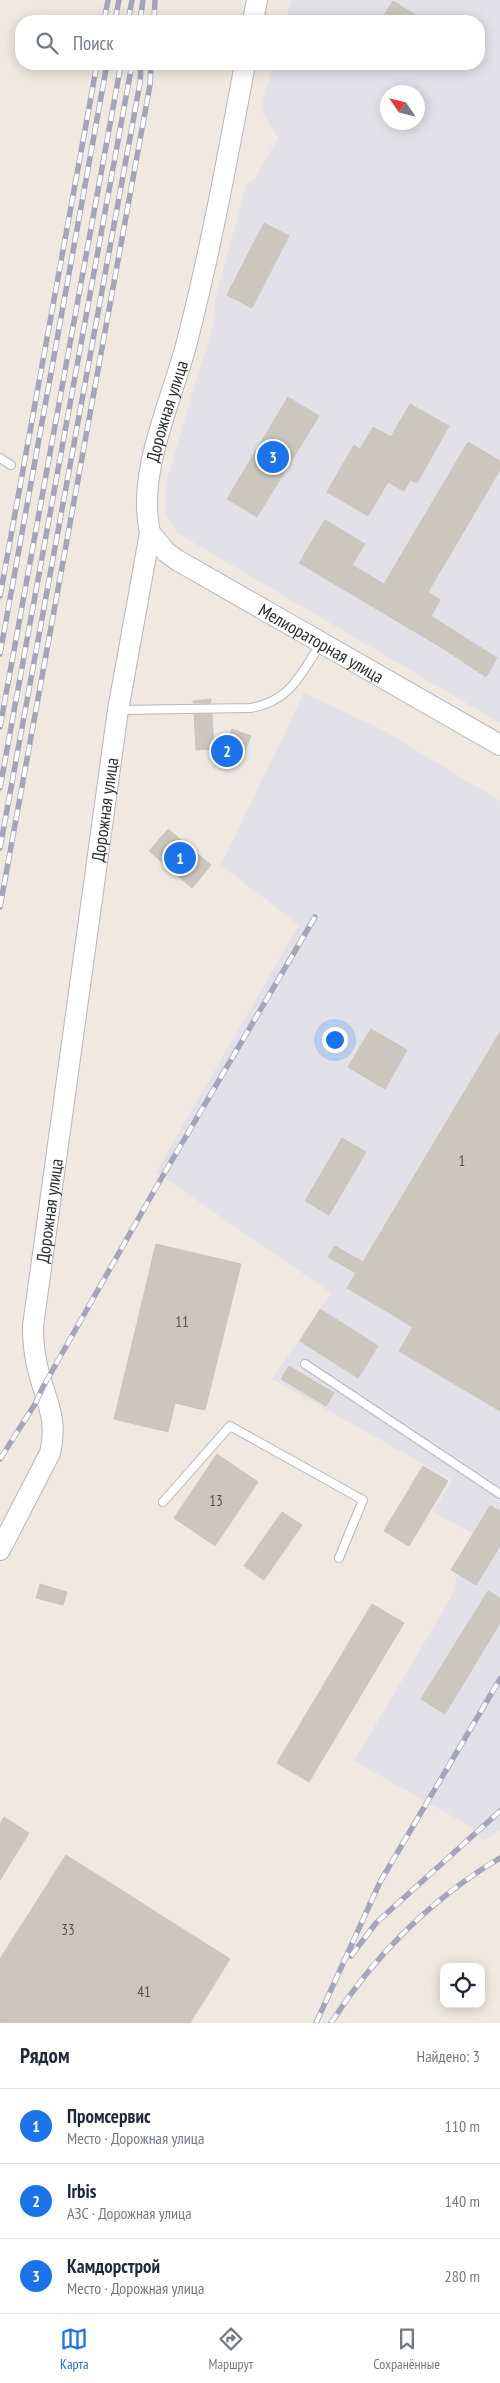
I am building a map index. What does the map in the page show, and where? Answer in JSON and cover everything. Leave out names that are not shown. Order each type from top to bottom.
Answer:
[{"type":"street","points":[[254,15],[258,0]]},
{"type":"street","name":"Дорожная улица","points":[[0,1550],[46,1461],[53,1439],[54,1424],[37,1365],[33,1326],[118,710],[150,532],[147,518],[147,480],[188,339],[228,155],[244,70]]},
{"type":"street","name":"Мелиораторная улица","points":[[150,532],[166,552],[177,560],[322,641],[500,745]]},
{"type":"lane","points":[[0,458],[11,465]]},
{"type":"lane","points":[[118,710],[250,708],[270,704],[287,693],[294,685],[322,641]]},
{"type":"lane","points":[[305,1364],[500,1494]]},
{"type":"lane","points":[[163,1502],[230,1426],[363,1500],[339,1558]]},
{"type":"shaded area","points":[[291,0],[500,0],[500,723],[177,533],[165,512],[165,486],[216,314],[214,305],[246,184],[254,180],[278,138],[261,109],[271,70],[485,70],[485,15],[287,15]]},
{"type":"shaded area","points":[[304,693],[383,730],[500,801],[500,1830],[483,1841],[473,1828],[354,1761],[451,1598],[458,1573],[478,1537],[433,1512],[452,1480],[272,1379],[331,1293],[156,1172],[299,925],[221,865]]},
{"type":"building","points":[[393,1],[415,15],[384,15]]},
{"type":"building","points":[[264,223],[289,236],[252,308],[227,295]]},
{"type":"building","points":[[288,397],[319,416],[257,517],[227,499]]},
{"type":"building","points":[[410,404],[449,426],[417,483],[410,480],[404,491],[388,482],[368,516],[327,492],[354,445],[360,449],[373,427],[391,437]]},
{"type":"building","points":[[468,442],[500,461],[500,470],[428,592],[440,600],[431,616],[497,658],[486,677],[444,649],[299,563],[325,520],[365,544],[352,565],[384,584]]},
{"type":"building","points":[[211,699],[211,703],[193,703],[193,701]]},
{"type":"building","points":[[194,714],[212,714],[214,749],[196,750]]},
{"type":"building","points":[[232,729],[251,736],[241,760],[223,753]]},
{"type":"building","points":[[168,829],[211,865],[192,888],[149,851]]},
{"type":"building","points":[[371,1029],[407,1050],[385,1089],[348,1067]]},
{"type":"building","points":[[500,1032],[500,1411],[399,1351],[413,1327],[347,1288],[356,1273],[328,1257],[335,1246],[363,1262]]},
{"type":"building","points":[[342,1138],[366,1152],[329,1215],[305,1201]]},
{"type":"building","points":[[156,1244],[241,1264],[205,1410],[175,1403],[168,1432],[114,1419]]},
{"type":"building","points":[[320,1309],[378,1346],[358,1378],[300,1341]]},
{"type":"building","points":[[289,1366],[334,1393],[326,1406],[281,1379]]},
{"type":"building","points":[[217,1454],[258,1482],[215,1546],[174,1518]]},
{"type":"building","points":[[423,1466],[448,1481],[409,1546],[384,1531]]},
{"type":"building","points":[[490,1506],[500,1511],[500,1546],[476,1585],[451,1570]]},
{"type":"building","points":[[282,1512],[302,1525],[264,1580],[244,1566]]},
{"type":"building","points":[[40,1584],[67,1592],[63,1605],[36,1598]]},
{"type":"building","points":[[488,1591],[500,1598],[500,1623],[445,1714],[421,1699]]},
{"type":"building","points":[[372,1604],[404,1623],[309,1782],[277,1763]]},
{"type":"building","points":[[4,1817],[29,1833],[0,1880],[0,1824]]},
{"type":"building","points":[[66,1855],[230,1959],[190,2023],[0,2023],[0,1959]]},
{"type":"railway","points":[[105,15],[108,0]]},
{"type":"railway","points":[[116,15],[119,0]]},
{"type":"railway","points":[[129,15],[132,0]]},
{"type":"railway","points":[[141,15],[143,0]]},
{"type":"railway","points":[[154,15],[155,0]]},
{"type":"railway","points":[[0,596],[96,70]]},
{"type":"railway","points":[[0,654],[106,70]]},
{"type":"railway","points":[[0,727],[120,70]]},
{"type":"railway","points":[[0,788],[131,70]]},
{"type":"railway","points":[[0,848],[140,83],[141,70]]},
{"type":"railway","points":[[0,907],[150,85],[151,70]]},
{"type":"railway","points":[[0,1459],[35,1404],[158,1184],[315,917]]},
{"type":"railway","points":[[316,2023],[380,1882],[500,1679]]},
{"type":"railway","points":[[351,1956],[376,1923],[500,1811]]},
{"type":"railway","points":[[331,2023],[366,1975],[406,1931],[451,1891],[500,1858]]},
{"type":"place","name":"Камдорстрой","points":[[273,457]]},
{"type":"place","name":"Irbis","points":[[227,751]]},
{"type":"place","name":"Промсервис","points":[[180,858]]}]
